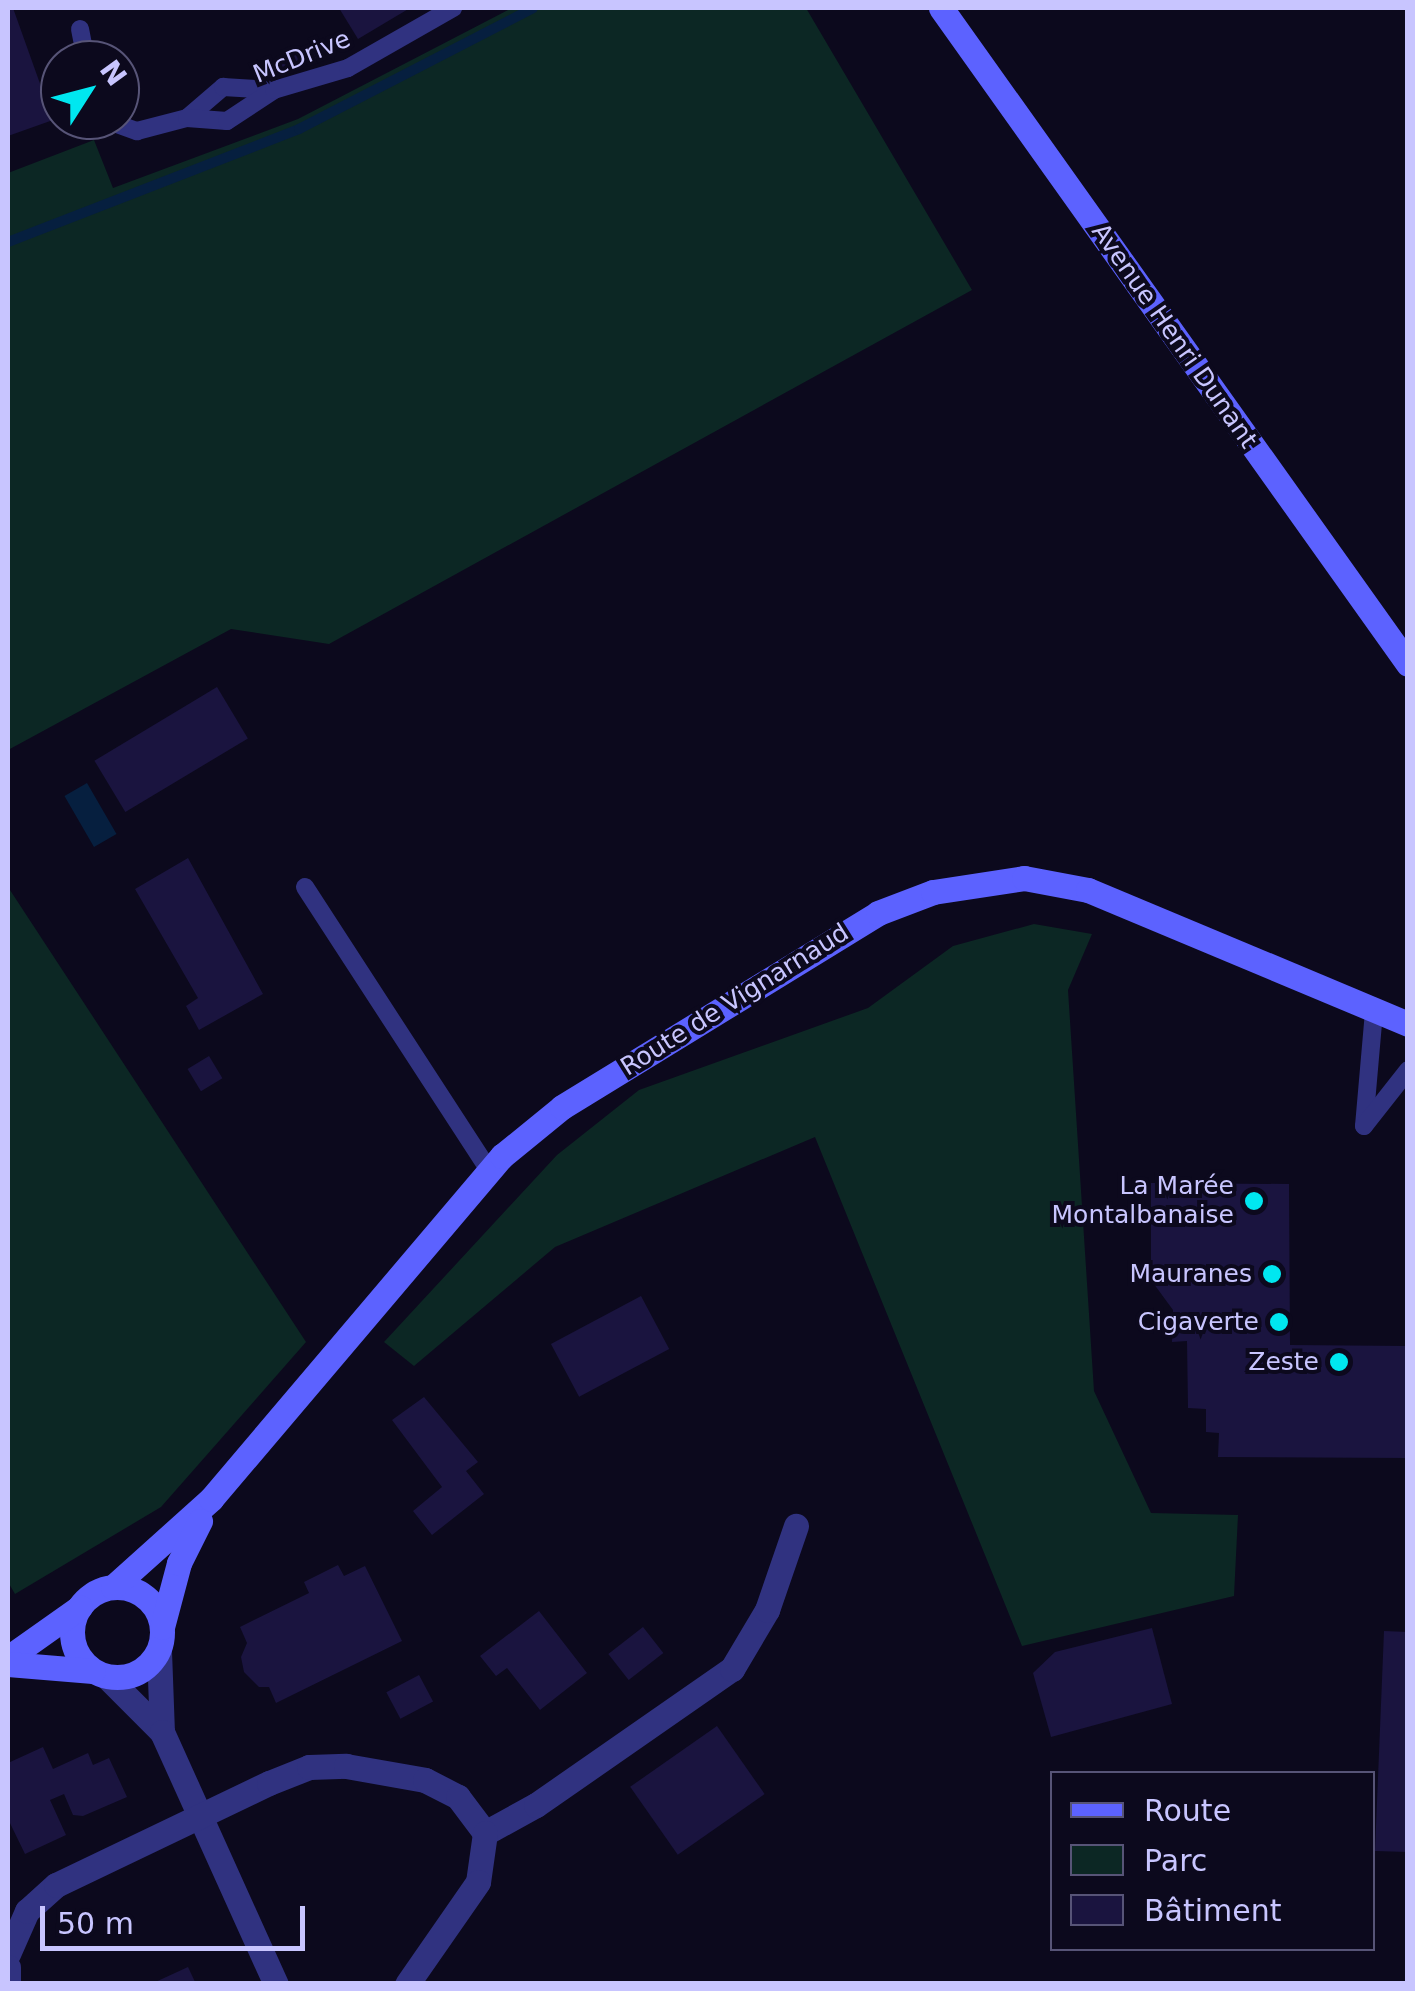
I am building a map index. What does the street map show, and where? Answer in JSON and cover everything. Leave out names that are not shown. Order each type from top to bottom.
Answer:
[{"type":"street","name":"Avenue Henri Dunant","points":[[941,8],[1408,664]]},
{"type":"street","name":"Route de Vignarnaud","points":[[113,1587],[212,1499],[489,1170],[562,1108],[830,939],[933,892],[1024,878],[1088,890],[1408,1024]]},
{"type":"street","name":"Route de Vignarnaud","points":[[160,1639],[179,1562],[212,1499]]},
{"type":"street","points":[[485,1833],[732,1670],[768,1610],[796,1526]]},
{"type":"street","points":[[8,1661],[113,1587],[140,1592],[160,1639],[162,1732],[276,1984]]},
{"type":"street","points":[[80,1607],[75,1648],[162,1732]]},
{"type":"street","points":[[8,1661],[131,1676],[160,1639]]},
{"type":"street","points":[[8,1954],[27,1911],[56,1885],[309,1767],[346,1766],[425,1780],[458,1797],[485,1833],[478,1882],[407,1984]]},
{"type":"street","points":[[8,1966],[8,1984]]},
{"type":"lane","name":"McDrive","points":[[140,130],[187,118],[228,121],[274,90],[348,68],[453,8]]},
{"type":"lane","points":[[80,30],[82,40]]},
{"type":"lane","points":[[187,118],[223,87],[274,90]]},
{"type":"lane","points":[[306,888],[489,1170]]},
{"type":"lane","points":[[1374,1011],[1364,1126],[1408,1070]]},
{"type":"green space","points":[[512,8],[806,8],[972,290],[329,644],[231,629],[8,750],[8,173],[94,140],[113,188],[298,119]]},
{"type":"green space","points":[[8,887],[306,1342],[161,1507],[15,1594],[8,1582]]},
{"type":"green space","points":[[1034,924],[1092,934],[1068,990],[1094,1391],[1151,1513],[1238,1515],[1234,1596],[1022,1646],[815,1137],[555,1247],[414,1366],[384,1342],[557,1155],[639,1090],[868,1008],[953,946]]},
{"type":"water","points":[[87,783],[116,834],[94,847],[64,796]]},
{"type":"building","points":[[8,8],[13,8],[40,84],[40,125],[8,136]]},
{"type":"building","points":[[339,8],[410,8],[358,39]]},
{"type":"building","points":[[313,47],[318,58],[283,73],[278,62]]},
{"type":"building","points":[[217,687],[248,738],[125,812],[94,761]]},
{"type":"building","points":[[188,858],[263,994],[199,1030],[186,1006],[198,998],[135,889]]},
{"type":"building","points":[[209,1056],[222,1078],[201,1091],[188,1069]]},
{"type":"building","points":[[1151,1183],[1289,1184],[1290,1345],[1408,1346],[1408,1458],[1218,1457],[1219,1433],[1206,1432],[1206,1409],[1188,1408],[1187,1341],[1172,1342],[1173,1310],[1151,1280]]},
{"type":"building","points":[[641,1296],[669,1349],[579,1397],[551,1344]]},
{"type":"building","points":[[424,1397],[478,1462],[466,1471],[484,1494],[432,1535],[413,1511],[442,1487],[392,1420]]},
{"type":"building","points":[[338,1565],[344,1576],[365,1566],[402,1641],[276,1703],[269,1687],[259,1687],[244,1672],[241,1657],[247,1643],[240,1627],[309,1593],[304,1582]]},
{"type":"building","points":[[539,1611],[587,1673],[540,1710],[507,1668],[496,1676],[480,1656]]},
{"type":"building","points":[[643,1627],[663,1653],[629,1680],[608,1654]]},
{"type":"building","points":[[1152,1628],[1172,1704],[1051,1737],[1033,1673],[1055,1652]]},
{"type":"building","points":[[1384,1631],[1408,1632],[1408,1852],[1375,1851]]},
{"type":"building","points":[[419,1675],[433,1701],[400,1719],[386,1692]]},
{"type":"building","points":[[717,1726],[765,1794],[678,1855],[630,1787]]},
{"type":"building","points":[[43,1747],[53,1769],[88,1753],[93,1765],[109,1758],[127,1797],[83,1816],[73,1815],[64,1794],[50,1800],[66,1835],[25,1854],[8,1819],[8,1763]]},
{"type":"building","points":[[188,1967],[196,1984],[151,1984]]},
{"type":"waterway","points":[[8,242],[299,129],[533,8]]},
{"type":"place","name":"La Marée Montalbanaise","points":[[1254,1201]]},
{"type":"place","name":"Mauranes","points":[[1272,1274]]},
{"type":"place","name":"Cigaverte","points":[[1279,1322]]},
{"type":"place","name":"Zeste","points":[[1339,1362]]}]
